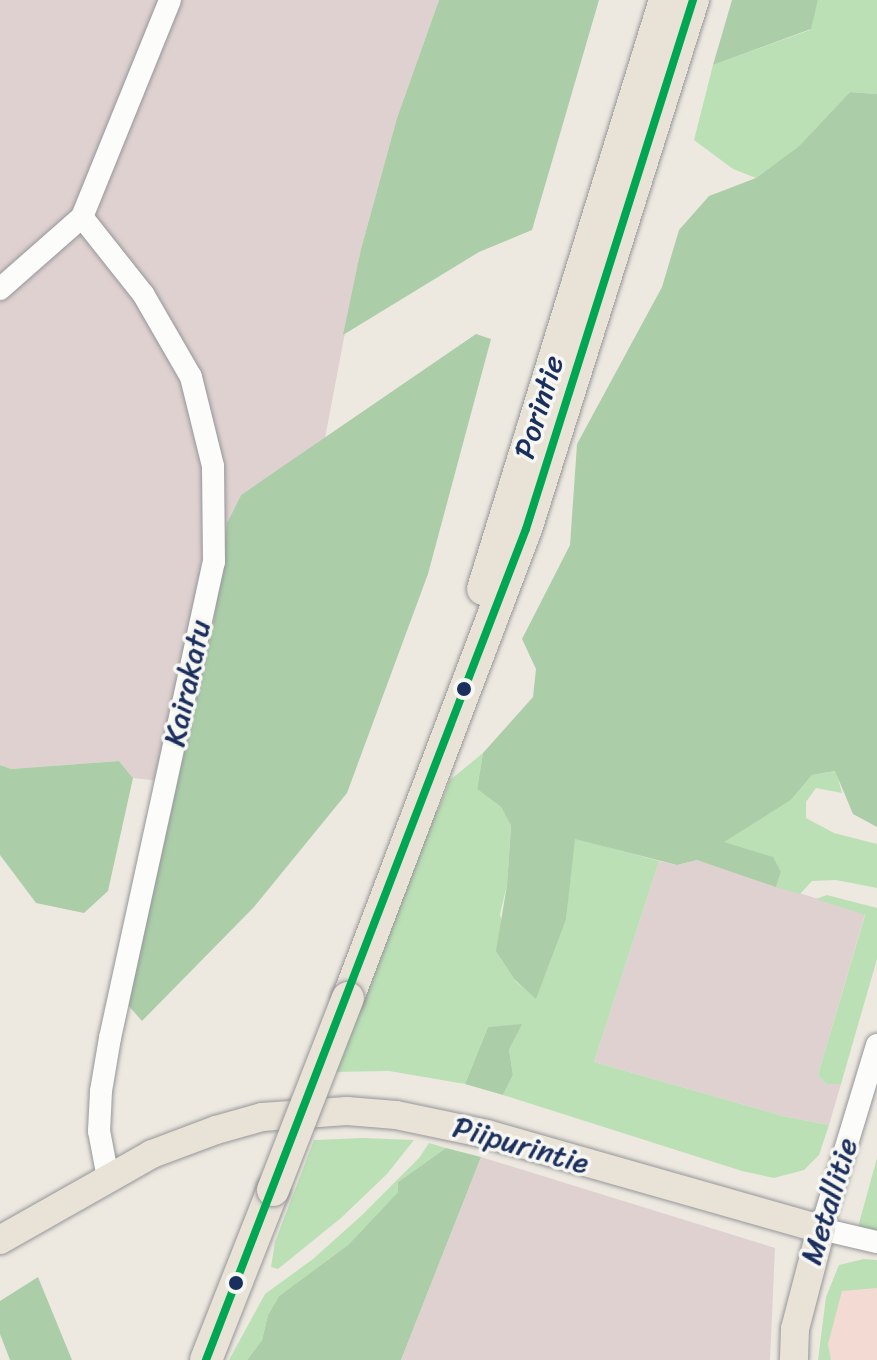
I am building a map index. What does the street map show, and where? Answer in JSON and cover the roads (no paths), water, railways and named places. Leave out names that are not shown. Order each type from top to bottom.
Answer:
[{"type":"highway","name":"Porintie","points":[[418,814],[500,530],[665,0]]},
{"type":"highway","name":"Porintie","points":[[206,1360],[348,998],[526,529],[693,0]]},
{"type":"main road","name":"Piipurintie","points":[[108,1178],[152,1154],[262,1117],[347,1111],[435,1121],[821,1229]]},
{"type":"main road","points":[[0,1240],[108,1178]]},
{"type":"main road","name":"Metallitie","points":[[794,1360],[795,1329],[821,1229]]},
{"type":"street","points":[[0,289],[82,217],[170,0]]},
{"type":"street","name":"Kairakatu","points":[[82,217],[143,294],[191,377],[213,466],[214,562],[101,1091],[99,1131],[108,1178]]},
{"type":"street","name":"Metallitie","points":[[821,1229],[877,1045]]},
{"type":"street","points":[[821,1229],[877,1242]]}]
